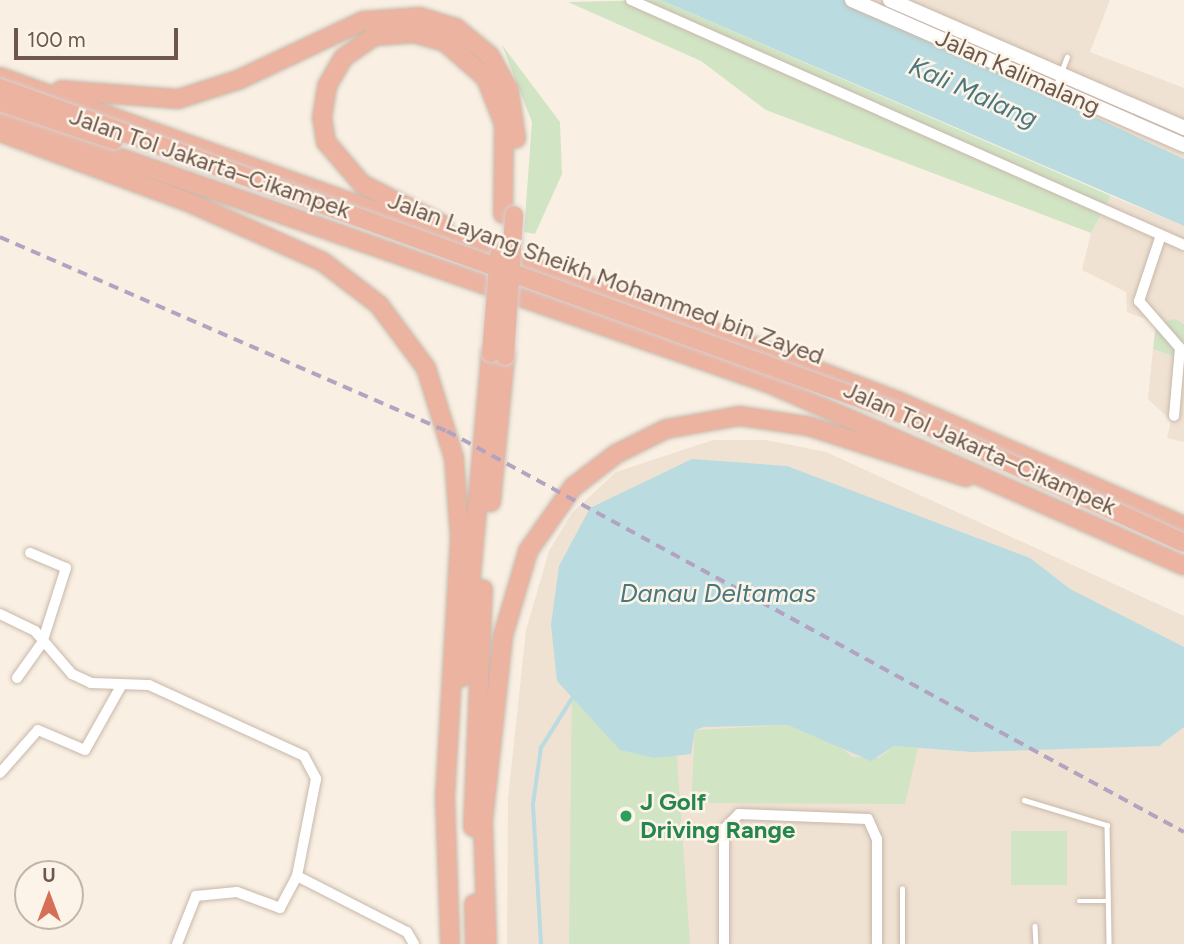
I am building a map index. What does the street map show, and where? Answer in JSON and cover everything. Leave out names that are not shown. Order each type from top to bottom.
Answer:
[{"type":"highway","points":[[0,76],[98,97],[177,99],[238,80],[363,21],[407,16],[442,22],[490,56],[509,90],[517,150],[508,214],[472,767],[475,944]]},
{"type":"highway","points":[[508,214],[504,124],[495,93],[475,65],[454,47],[414,33],[375,36],[354,48],[327,86],[322,118],[330,149],[352,177],[446,226],[731,330],[761,349]]},
{"type":"highway","name":"Jalan Tol Jakarta–Cikampek","points":[[0,76],[761,349],[898,401],[1184,526]]},
{"type":"highway","name":"Jalan Layang Sheikh Mohammed bin Zayed","points":[[0,88],[901,413],[1184,543]]},
{"type":"highway","name":"Jalan Layang Sheikh Mohammed bin Zayed","points":[[0,102],[763,369],[909,427],[1184,553]]},
{"type":"highway","name":"Jalan Tol Jakarta–Cikampek","points":[[0,116],[768,383],[1056,506],[1184,566]]},
{"type":"highway","points":[[0,132],[289,245],[344,276],[394,320],[426,368],[454,458],[460,537],[450,944]]},
{"type":"highway","points":[[460,944],[456,685],[498,354]]},
{"type":"highway","points":[[488,944],[483,821],[505,625],[538,532],[589,473],[666,429],[753,416],[830,433],[1056,506]]},
{"type":"main road","name":"Jalan Kalimalang","points":[[854,0],[895,5],[1058,81],[1184,145]]},
{"type":"main road","name":"Jalan Kalimalang","points":[[1058,81],[1184,128]]},
{"type":"street","points":[[631,0],[1184,245]]},
{"type":"street","points":[[1161,235],[1139,301],[1145,315],[1174,337],[1183,354],[1174,416]]},
{"type":"street","points":[[17,678],[42,643],[66,568],[30,553]]},
{"type":"street","points":[[0,614],[35,631],[42,643],[72,674],[100,686],[149,685],[304,756],[316,779],[297,876],[280,908],[237,892],[196,895],[177,944]]},
{"type":"street","points":[[0,773],[38,730],[85,750],[121,685]]},
{"type":"street","points":[[724,944],[724,829],[739,814],[868,818],[877,839],[877,944]]},
{"type":"street","points":[[297,876],[407,932],[414,944]]},
{"type":"lane","points":[[1058,81],[1067,57]]},
{"type":"lane","points":[[1024,800],[1107,825],[1109,944]]},
{"type":"lane","points":[[902,889],[902,944]]},
{"type":"lane","points":[[1079,901],[1108,901]]},
{"type":"lane","points":[[1035,926],[1036,944]]},
{"type":"shaded area","points":[[846,0],[1110,0],[1090,52],[1184,88],[1184,159]]},
{"type":"shaded area","points":[[1111,196],[1184,226],[1184,324],[1156,323],[1127,312],[1126,292],[1082,270],[1091,233]]},
{"type":"shaded area","points":[[1153,349],[1184,360],[1184,442],[1167,438],[1171,421],[1148,399]]},
{"type":"shaded area","points":[[713,440],[766,440],[826,452],[1184,616],[1184,944],[507,944],[508,798],[526,630],[549,551],[572,513],[616,472]]},
{"type":"green space","points":[[661,0],[1111,196],[1091,233],[766,110],[701,61],[568,2]]},
{"type":"green space","points":[[502,45],[560,122],[562,174],[535,234],[524,232],[532,122]]},
{"type":"green space","points":[[1175,319],[1184,324],[1184,360],[1153,349],[1156,323]]},
{"type":"green space","name":"J Golf Driving Range","points":[[572,685],[672,687],[690,944],[569,944]]},
{"type":"green space","points":[[788,725],[834,742],[852,757],[879,758],[894,746],[918,748],[905,804],[691,803],[695,730]]},
{"type":"green space","points":[[1011,831],[1067,831],[1067,885],[1011,885]]},
{"type":"water","name":"Kali Malang","points":[[661,0],[846,0],[1184,159],[1184,226]]},
{"type":"water","name":"Danau Deltamas","points":[[692,459],[787,466],[1030,558],[1070,589],[1184,647],[1184,727],[1159,746],[973,752],[894,746],[871,761],[788,725],[704,727],[695,730],[691,754],[654,758],[620,750],[557,681],[551,625],[559,566],[590,508]]},
{"type":"waterway","points":[[541,944],[533,804],[541,748],[573,697]]},
{"type":"railway","points":[[0,237],[447,431],[1184,832]]},
{"type":"place","name":"J Golf Driving Range","points":[[626,816]]}]
